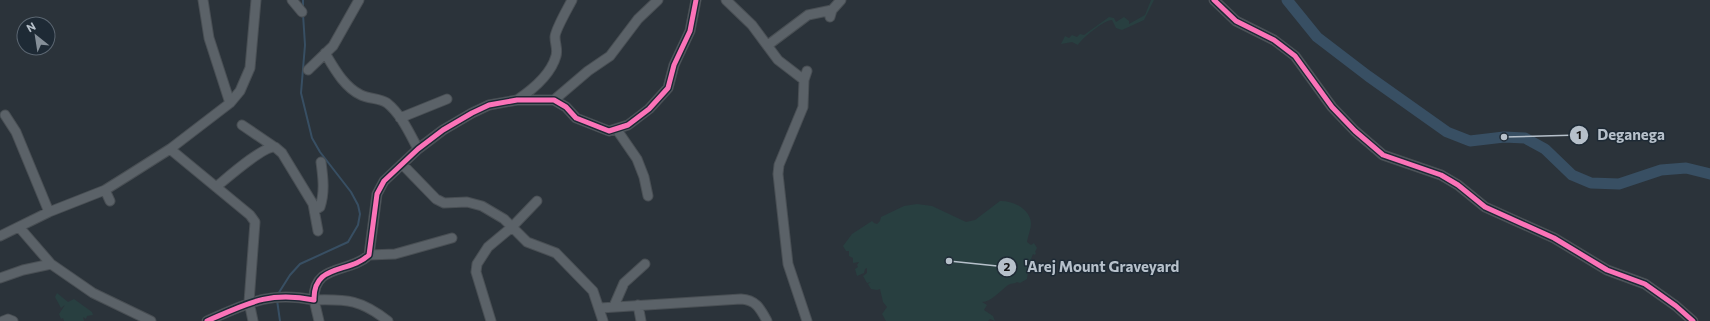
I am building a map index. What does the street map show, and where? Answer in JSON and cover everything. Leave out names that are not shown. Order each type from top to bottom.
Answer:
[{"type":"street","points":[[203,0],[209,38],[230,103]]},
{"type":"street","points":[[0,236],[49,212],[104,190],[170,149],[230,103],[240,91],[250,68],[256,0]]},
{"type":"street","points":[[292,0],[302,12]]},
{"type":"street","points":[[308,70],[333,46],[344,30],[360,0]]},
{"type":"street","points":[[517,100],[530,91],[555,60],[557,49],[555,37],[572,0]]},
{"type":"street","points":[[554,100],[588,71],[610,56],[638,19],[658,0]]},
{"type":"street","points":[[319,321],[314,300],[316,282],[328,272],[362,262],[370,254],[377,194],[384,181],[418,149],[443,130],[489,105],[517,100],[554,100],[566,107],[576,118],[594,127],[609,131],[618,130],[628,125],[649,109],[668,88],[674,65],[690,31],[696,0]]},
{"type":"street","points":[[726,0],[752,25],[768,44],[778,60],[805,76],[803,106],[779,165],[778,174],[788,264],[807,321]]},
{"type":"street","points":[[768,44],[808,15],[831,13],[841,0]]},
{"type":"street","points":[[1214,0],[1236,21],[1274,40],[1294,56],[1305,68],[1318,89],[1332,107],[1355,132],[1383,155],[1441,175],[1458,185],[1485,207],[1554,238],[1608,270],[1645,284],[1676,306],[1693,321]]},
{"type":"street","points":[[325,53],[336,71],[351,88],[360,95],[388,104],[400,118],[418,149]]},
{"type":"street","points":[[400,118],[447,99]]},
{"type":"street","points":[[5,115],[16,132],[49,212]]},
{"type":"street","points":[[242,125],[272,146],[278,148],[282,153],[307,192],[315,210],[318,231]]},
{"type":"street","points":[[618,130],[637,159],[644,178],[648,196]]},
{"type":"street","points":[[216,187],[241,166],[272,146]]},
{"type":"street","points":[[170,149],[250,214],[255,222],[250,302],[253,321]]},
{"type":"street","points":[[315,210],[320,207],[322,202],[324,182],[321,162]]},
{"type":"street","points":[[402,164],[436,199],[444,203],[467,202],[482,206],[504,219],[527,242],[556,253],[593,291],[600,308],[603,321]]},
{"type":"street","points":[[104,190],[110,201]]},
{"type":"street","points":[[491,321],[476,272],[477,264],[488,247],[512,227],[536,201]]},
{"type":"street","points":[[19,227],[51,264],[93,293],[150,321]]},
{"type":"street","points":[[370,254],[395,254],[452,238]]},
{"type":"street","points":[[0,278],[23,270],[51,264]]},
{"type":"street","points":[[614,306],[624,284],[645,264]]},
{"type":"street","points":[[207,321],[250,302],[268,297],[285,296],[314,300],[345,300],[360,303],[388,321]]},
{"type":"street","points":[[600,308],[614,306],[749,300],[760,307],[767,321]]},
{"type":"street","points":[[638,305],[641,321]]},
{"type":"street","points":[[3,321],[8,319],[13,321]]},
{"type":"green space","points":[[1151,0],[1154,0],[1144,20],[1122,30],[1116,28],[1112,20],[1108,21],[1093,30],[1078,45],[1072,42],[1061,44],[1065,36],[1069,38],[1072,35],[1077,37],[1080,34],[1084,35],[1109,17],[1114,18],[1116,22],[1124,17],[1129,21],[1129,24],[1145,15]]},
{"type":"green space","points":[[1000,201],[1010,202],[1020,206],[1024,210],[1030,218],[1031,223],[1027,242],[1031,245],[1034,243],[1037,248],[1035,255],[1033,254],[1031,259],[1035,261],[1028,272],[1027,279],[1020,283],[1017,282],[1009,284],[992,298],[982,302],[987,305],[984,310],[993,316],[995,321],[990,319],[988,321],[886,321],[882,314],[887,307],[883,302],[880,289],[871,289],[868,284],[871,282],[867,283],[863,276],[867,273],[867,268],[865,269],[864,273],[857,276],[855,269],[858,267],[857,265],[859,262],[853,263],[853,258],[849,256],[849,251],[846,251],[843,246],[852,234],[872,221],[877,224],[881,217],[904,206],[917,204],[932,206],[966,222],[975,220]]},
{"type":"green space","points":[[57,293],[68,302],[74,299],[92,312],[93,315],[87,316],[86,319],[83,317],[84,321],[64,321],[63,318],[61,319],[59,314],[65,305],[61,308],[55,297]]},
{"type":"waterway","points":[[303,0],[303,8]]},
{"type":"waterway","points":[[1287,0],[1317,37],[1368,76],[1447,132],[1470,141],[1504,137],[1525,138],[1545,149],[1572,175],[1591,183],[1619,184],[1661,170],[1686,168],[1710,174]]},
{"type":"waterway","points":[[278,294],[290,275],[300,264],[348,242],[358,225],[360,214],[358,205],[351,192],[320,152],[312,138],[301,93],[305,45],[303,14]]},
{"type":"waterway","points":[[277,300],[280,321]]},
{"type":"cycle path","points":[[207,321],[259,300],[284,297],[314,300],[315,288],[319,280],[334,271],[361,261],[369,255],[377,194],[384,181],[418,149],[443,130],[489,105],[517,100],[554,100],[566,107],[576,118],[609,131],[628,125],[649,109],[668,88],[674,65],[690,31],[696,0]]},
{"type":"cycle path","points":[[1214,0],[1236,21],[1274,40],[1295,56],[1332,107],[1355,131],[1383,155],[1441,175],[1458,185],[1485,207],[1554,238],[1607,270],[1645,284],[1676,306],[1693,321]]},
{"type":"place","name":"Deganega","points":[[1504,137]]},
{"type":"place","name":"'Arej Mount Graveyard","points":[[949,261]]}]
